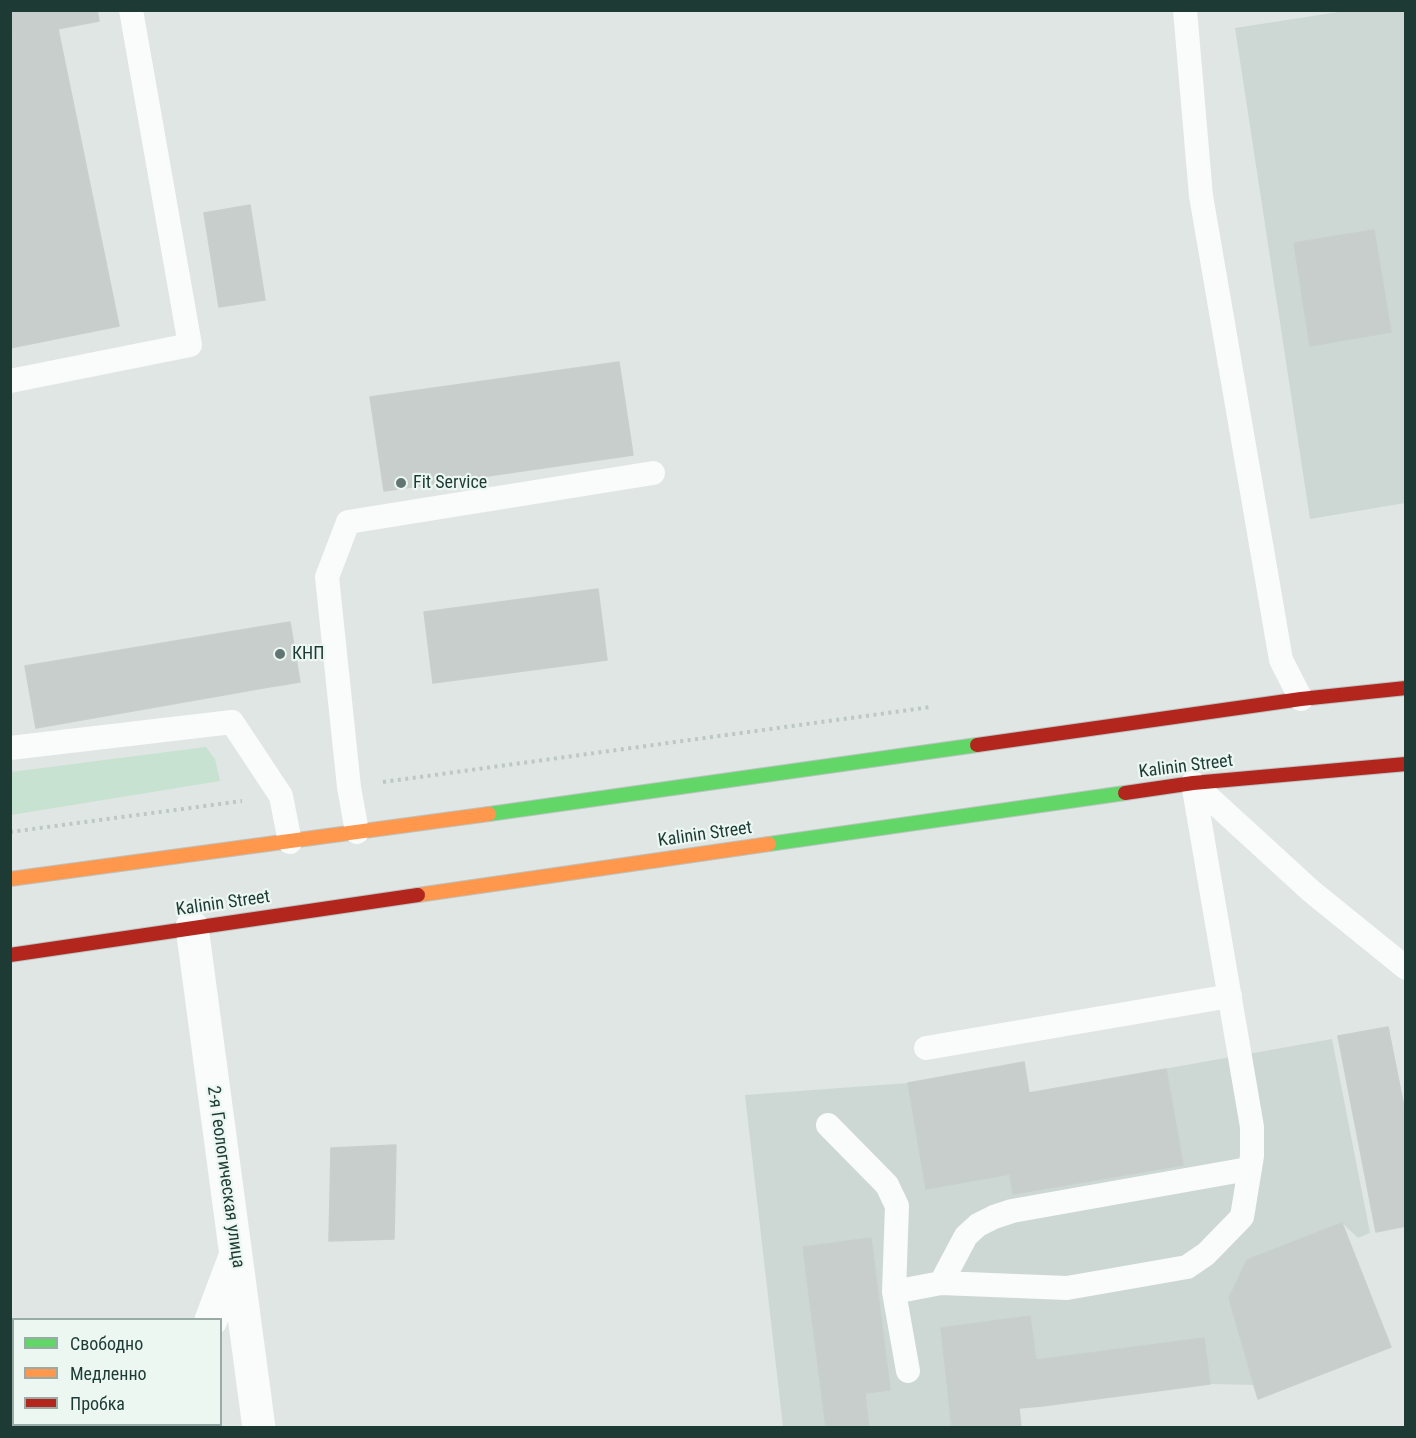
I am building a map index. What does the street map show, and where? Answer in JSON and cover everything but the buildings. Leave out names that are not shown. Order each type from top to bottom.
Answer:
[{"type":"main road","points":[[10,879],[290,842],[1301,699],[1406,688]]},
{"type":"main road","name":"Kalinin Street","points":[[10,955],[1192,783],[1406,764]]},
{"type":"street","name":"2-я Геологическая улица","points":[[192,927],[258,1428]]},
{"type":"street","points":[[212,1318],[235,1254]]},
{"type":"lane","points":[[10,381],[190,345],[131,10]]},
{"type":"lane","points":[[1185,10],[1201,196],[1281,660],[1301,699]]},
{"type":"lane","points":[[357,832],[349,786],[327,577],[348,522],[653,473]]},
{"type":"lane","points":[[10,748],[232,722],[281,796],[290,842]]},
{"type":"lane","points":[[1192,783],[1311,891],[1406,968]]},
{"type":"lane","points":[[894,1292],[941,1283],[1067,1288],[1187,1267],[1212,1248],[1242,1217],[1248,1169],[1252,1156],[1252,1127],[1192,783]]},
{"type":"lane","points":[[926,1048],[1230,996]]},
{"type":"lane","points":[[828,1125],[887,1185],[897,1206],[894,1292],[908,1371]]},
{"type":"lane","points":[[941,1283],[966,1236],[978,1225],[994,1217],[1012,1211],[1248,1169]]},
{"type":"path","points":[[349,786],[936,706]]},
{"type":"path","points":[[10,832],[281,796]]},
{"type":"shaded area","points":[[1345,11],[1405,11],[1405,503],[1310,519],[1235,28]]},
{"type":"shaded area","points":[[1332,1039],[1370,1233],[1358,1238],[1342,1223],[1247,1260],[1229,1298],[1255,1385],[1210,1384],[1203,1338],[1036,1360],[1030,1316],[941,1328],[952,1427],[783,1427],[745,1095],[908,1083],[1024,1062],[1029,1093]]},
{"type":"green space","points":[[206,747],[215,759],[220,781],[11,815],[11,772]]},
{"type":"traffic: fast","points":[[489,814],[977,745]]},
{"type":"traffic: fast","points":[[769,844],[1125,793]]},
{"type":"traffic: slow","points":[[10,879],[489,814]]},
{"type":"traffic: slow","points":[[418,895],[769,844]]},
{"type":"traffic: jam","points":[[977,745],[1301,699],[1406,688]]},
{"type":"traffic: jam","points":[[1125,793],[1193,783],[1406,764]]},
{"type":"traffic: jam","points":[[10,955],[418,895]]},
{"type":"place","name":"Fit Service","points":[[401,483]]},
{"type":"place","name":"КНП","points":[[280,654]]}]
